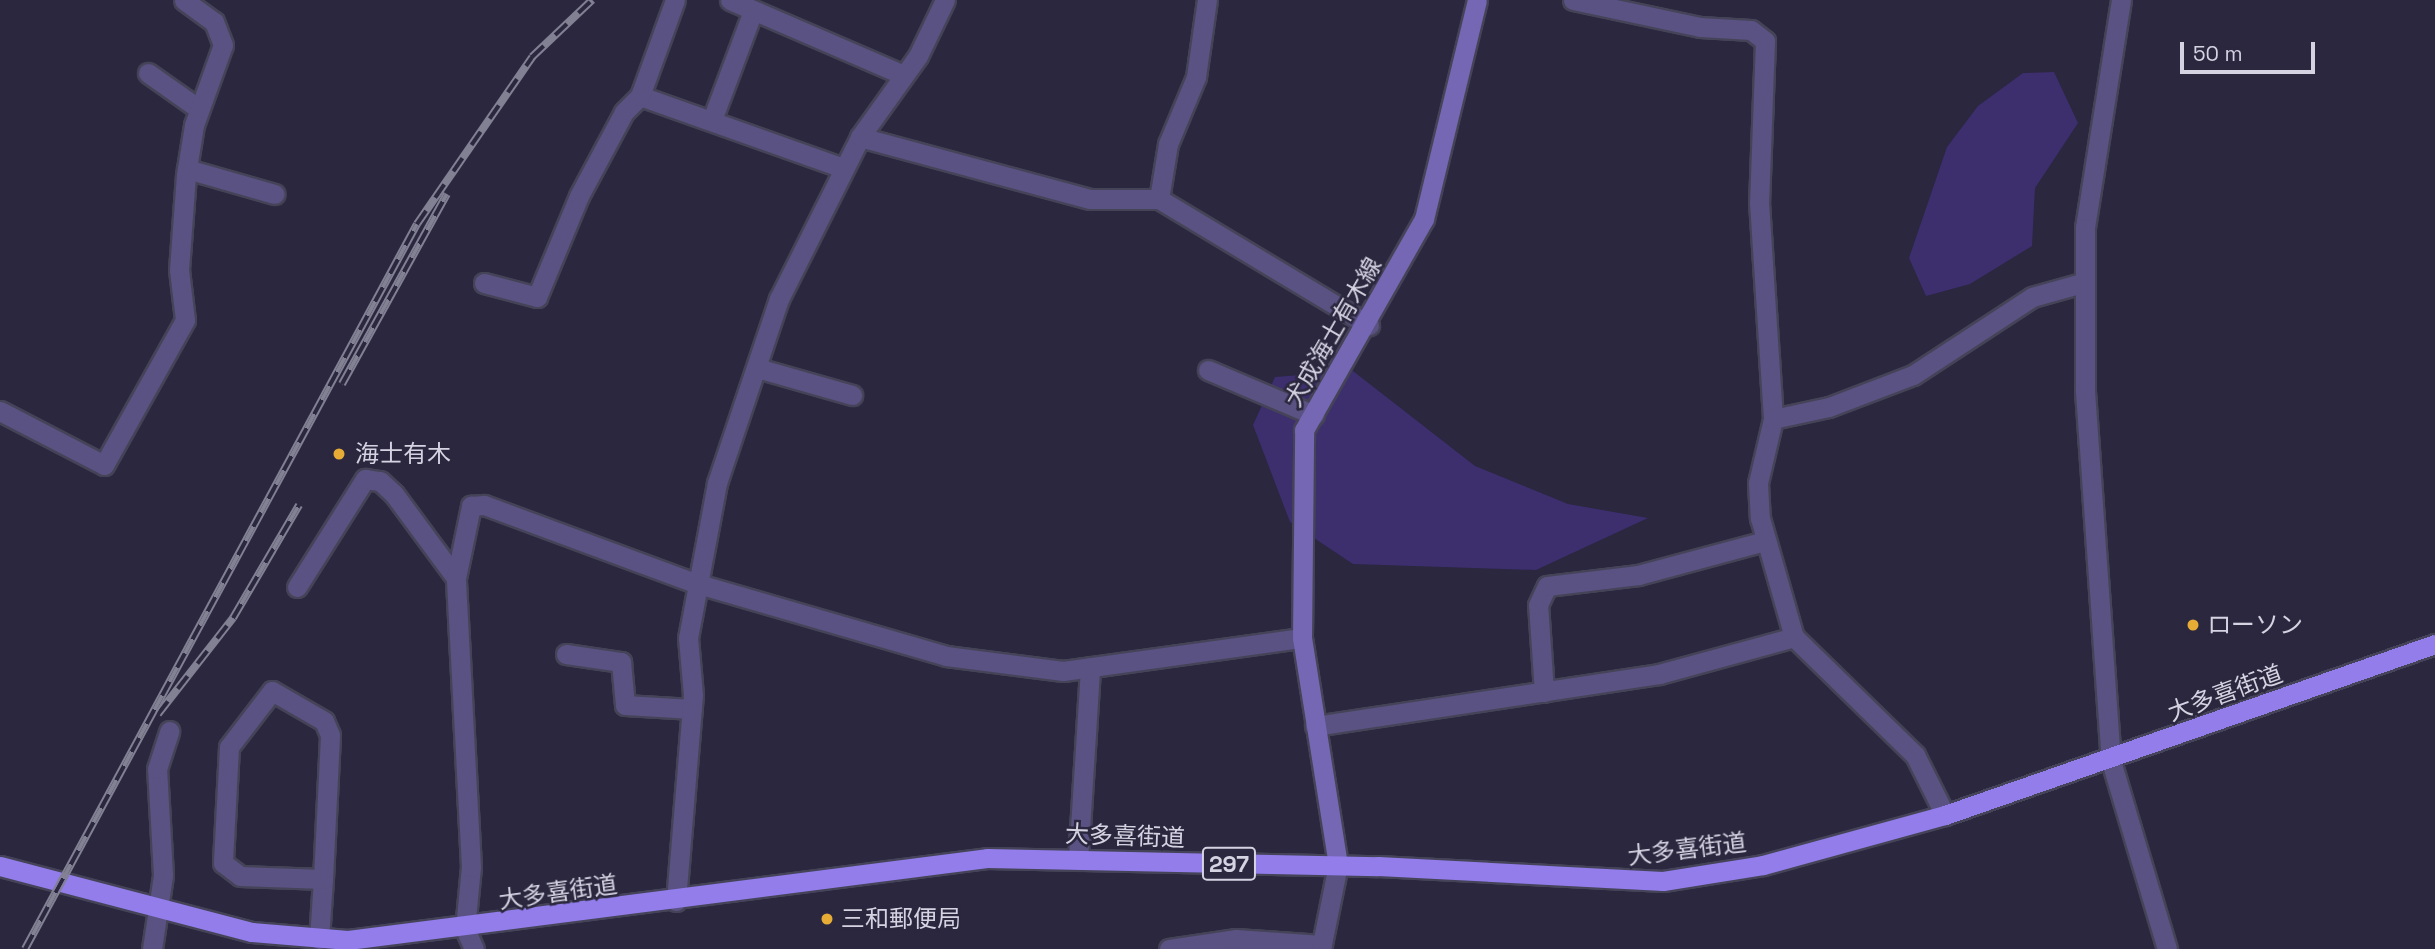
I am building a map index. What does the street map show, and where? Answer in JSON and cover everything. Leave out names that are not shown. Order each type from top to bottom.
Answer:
[{"type":"highway","name":"大多喜街道","points":[[0,866],[158,911],[319,939],[465,929],[987,858],[1338,865],[1662,881],[1763,865],[1945,815],[2111,761],[2435,644]]},
{"type":"main road","name":"犬成海士有木線","points":[[1338,865],[1302,638],[1300,473],[1304,430],[1369,325],[1424,219],[1477,0]]},
{"type":"street","points":[[0,411],[104,465],[185,320],[179,270],[187,169],[199,109],[223,45],[214,22],[184,0]]},
{"type":"street","points":[[484,283],[537,297],[579,196],[624,113],[640,96],[676,0]]},
{"type":"street","points":[[730,0],[752,7],[903,75]]},
{"type":"street","points":[[676,901],[692,709],[688,638],[695,583],[733,425],[757,368],[779,299],[844,168],[860,137],[903,75],[945,0]]},
{"type":"street","points":[[1159,199],[1168,144],[1196,77],[1206,0]]},
{"type":"street","points":[[1573,0],[1700,27],[1751,30],[1765,41],[1759,202],[1773,419],[1758,483],[1765,541],[1794,637],[1915,755],[1945,815]]},
{"type":"street","points":[[2121,0],[2085,228],[2082,283],[2111,761],[2167,949]]},
{"type":"street","points":[[712,120],[752,7]]},
{"type":"street","points":[[148,73],[199,109]]},
{"type":"street","points":[[640,96],[844,168]]},
{"type":"street","points":[[860,137],[1090,199],[1159,199],[1369,325]]},
{"type":"street","points":[[187,169],[275,194]]},
{"type":"street","points":[[1773,419],[1829,407],[1913,374],[2002,322],[2032,296],[2082,283]]},
{"type":"street","points":[[757,368],[852,395]]},
{"type":"street","points":[[1208,370],[1314,415]]},
{"type":"street","points":[[297,587],[365,479],[380,481],[394,494],[456,578]]},
{"type":"street","points":[[474,949],[465,929],[471,867],[456,578],[466,510],[476,505],[695,583],[946,656],[1063,671],[1302,638]]},
{"type":"street","points":[[1544,692],[1538,605],[1547,586],[1638,575],[1765,541]]},
{"type":"street","points":[[1315,726],[1659,674],[1794,637]]},
{"type":"street","points":[[566,654],[621,662],[625,705],[692,709]]},
{"type":"street","points":[[1078,860],[1090,667]]},
{"type":"street","points":[[319,939],[323,879],[330,735],[324,721],[272,691],[229,747],[223,863],[240,876],[323,879]]},
{"type":"street","points":[[152,949],[163,875],[157,769],[169,731]]},
{"type":"street","points":[[1169,949],[1236,939],[1322,947],[1338,865]]},
{"type":"shaded area","points":[[2054,72],[2078,123],[2035,188],[2032,246],[1970,284],[1926,296],[1909,258],[1947,147],[1978,106],[2023,73]]},
{"type":"shaded area","points":[[1353,371],[1475,466],[1568,504],[1648,518],[1536,570],[1353,564],[1290,522],[1253,425],[1275,377]]},
{"type":"railway","points":[[25,949],[417,224],[532,57],[592,0]]},
{"type":"railway","points":[[342,384],[447,194]]},
{"type":"railway","points":[[158,714],[233,618],[299,505]]},
{"type":"place","name":"海士有木","points":[[339,454]]},
{"type":"place","name":"ローソン","points":[[2193,625]]},
{"type":"place","name":"三和郵便局","points":[[827,919]]}]
